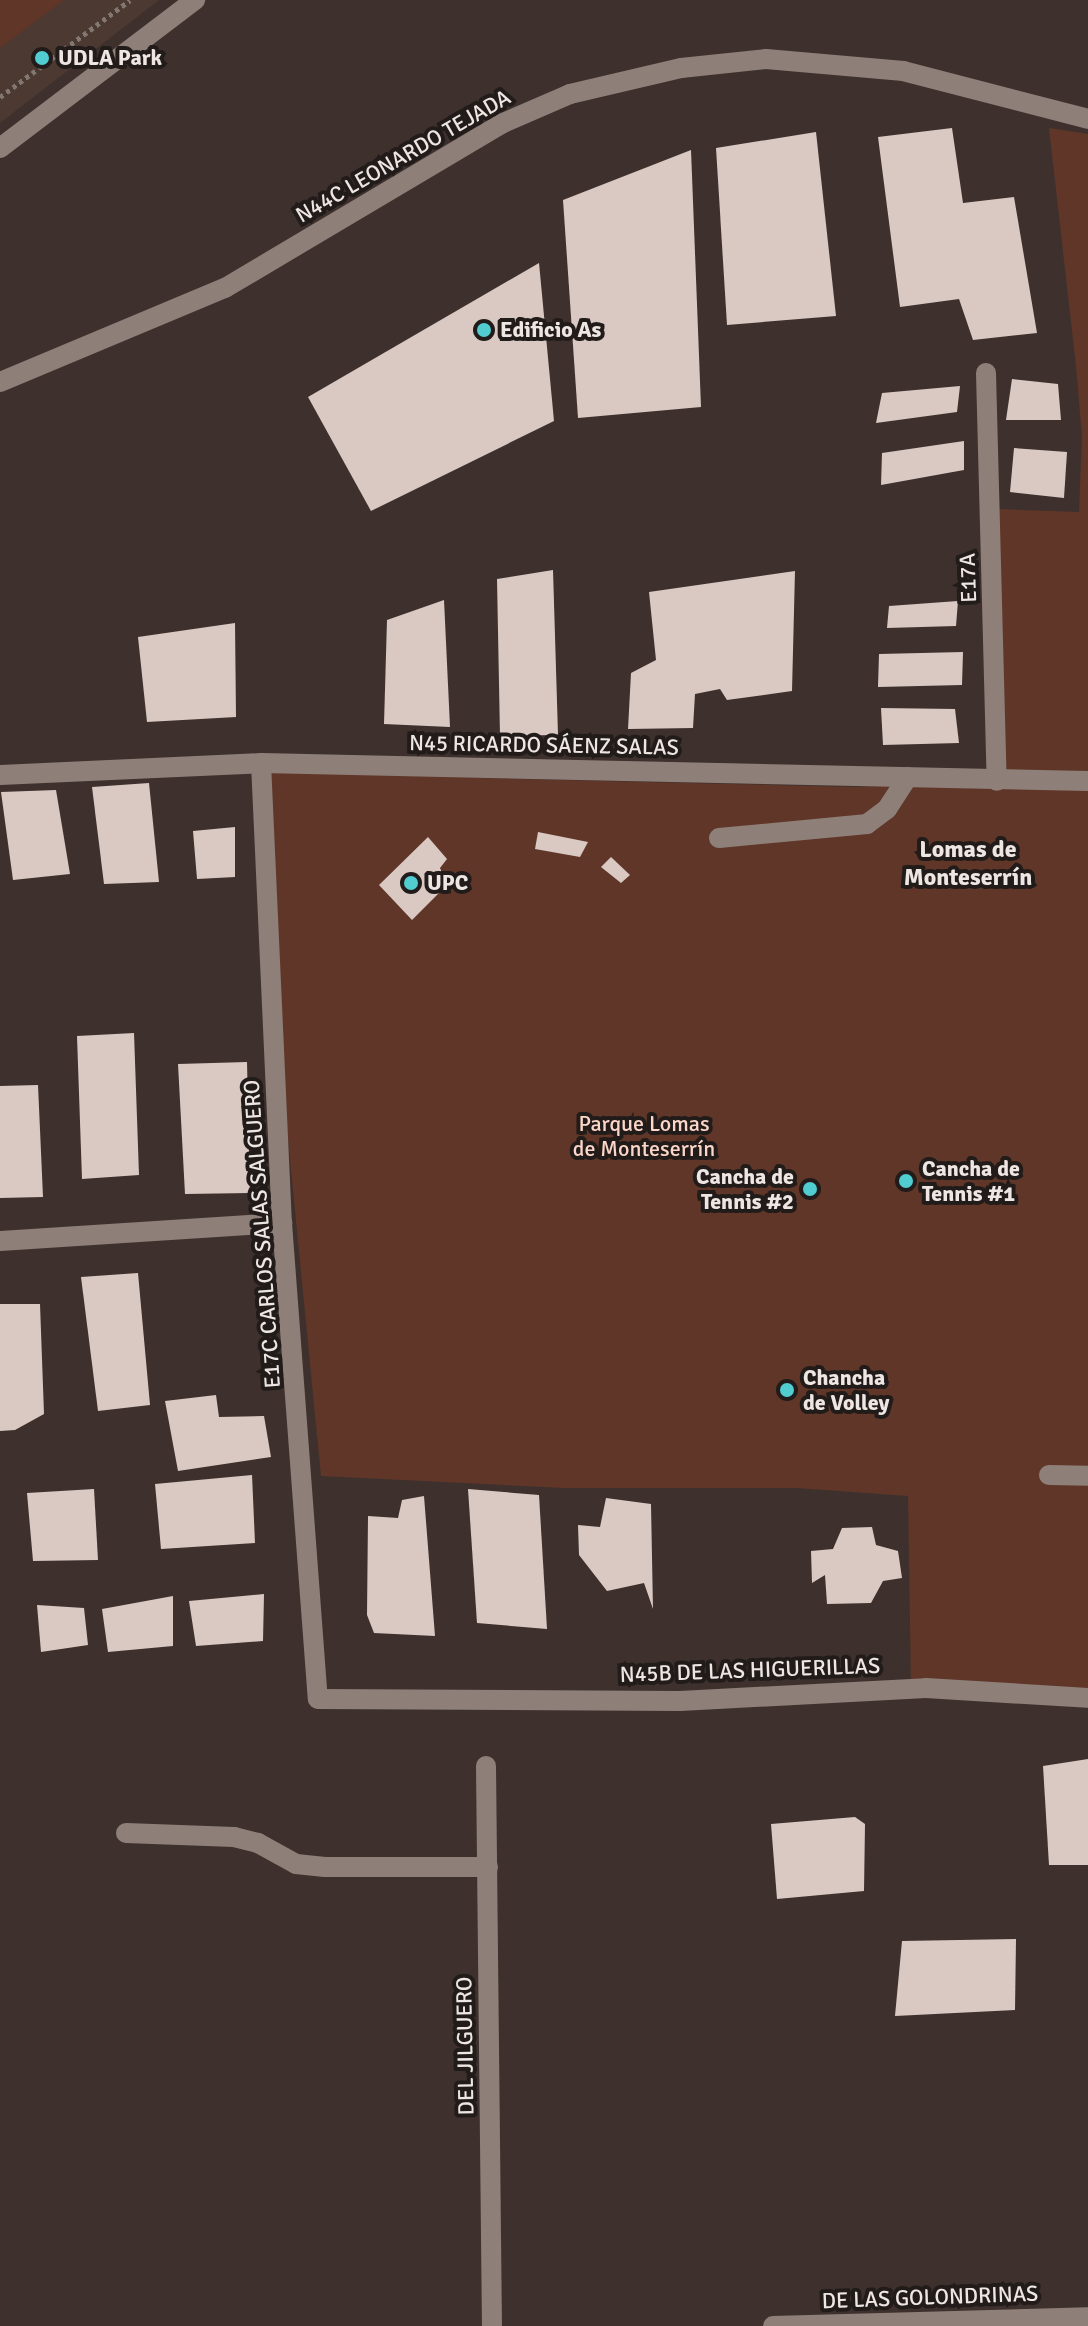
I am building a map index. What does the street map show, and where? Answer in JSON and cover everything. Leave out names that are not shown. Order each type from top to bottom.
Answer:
[{"type":"street","points":[[0,148],[195,0]]},
{"type":"street","name":"N44C LEONARDO TEJADA","points":[[0,382],[225,288],[488,131],[570,94],[681,68],[792,60],[903,71],[1088,119]]},
{"type":"street","name":"E17A","points":[[986,373],[997,781]]},
{"type":"street","name":"N45 RICARDO SÁENZ SALAS","points":[[0,775],[261,763],[1088,781]]},
{"type":"street","name":"E17C CARLOS SALAS SALGUERO","points":[[261,763],[282,1223],[318,1699]]},
{"type":"street","points":[[719,838],[867,824],[887,809],[908,777]]},
{"type":"street","points":[[0,1241],[282,1223]]},
{"type":"street","points":[[1049,1475],[1088,1476]]},
{"type":"street","name":"N45B DE LAS HIGUERILLAS","points":[[318,1699],[680,1701],[778,1692],[926,1688],[1088,1698]]},
{"type":"street","name":"DEL JILGUERO","points":[[486,1766],[492,2326]]},
{"type":"street","points":[[126,1833],[234,1837],[258,1843],[296,1864],[325,1867],[488,1867]]},
{"type":"street","name":"DE LAS GOLONDRINAS","points":[[773,2326],[1002,2323],[1088,2317]]},
{"type":"path","points":[[0,97],[130,0]]},
{"type":"shaded area","name":"UDLA Park","points":[[0,0],[159,0],[0,123]]},
{"type":"green space","points":[[0,0],[64,0],[0,48]]},
{"type":"green space","name":"Parque Lomas de Monteserrín","points":[[1049,128],[1088,134],[1088,1694],[911,1689],[908,1496],[797,1488],[564,1488],[321,1476],[274,996],[261,763],[481,778],[859,787],[997,781],[998,509],[1079,512],[1082,437]]},
{"type":"building","points":[[952,128],[963,203],[1014,197],[1037,333],[973,340],[959,299],[900,307],[878,137]]},
{"type":"building","points":[[816,132],[836,316],[727,325],[716,148]]},
{"type":"building","points":[[691,150],[701,407],[578,418],[563,200]]},
{"type":"building","name":"Edificio As","points":[[539,263],[554,421],[371,511],[308,397]]},
{"type":"building","points":[[1012,379],[1058,384],[1061,420],[1006,420]]},
{"type":"building","points":[[960,386],[957,412],[876,423],[882,393]]},
{"type":"building","points":[[964,441],[964,470],[881,485],[882,453]]},
{"type":"building","points":[[1014,448],[1067,452],[1064,498],[1010,492]]},
{"type":"building","points":[[553,570],[558,735],[500,736],[497,579]]},
{"type":"building","points":[[795,571],[792,691],[727,700],[720,689],[695,694],[693,728],[628,729],[631,673],[656,660],[649,592]]},
{"type":"building","points":[[444,600],[450,727],[384,724],[387,620]]},
{"type":"building","points":[[958,601],[956,626],[887,628],[889,606]]},
{"type":"building","points":[[235,623],[236,717],[147,722],[138,637]]},
{"type":"building","points":[[963,652],[962,685],[878,687],[879,654]]},
{"type":"building","points":[[881,708],[955,709],[959,743],[883,745]]},
{"type":"building","points":[[149,783],[159,882],[104,884],[92,787]]},
{"type":"building","points":[[56,790],[70,874],[13,880],[1,792]]},
{"type":"building","points":[[235,827],[235,877],[197,879],[193,831]]},
{"type":"building","points":[[538,832],[588,842],[580,857],[535,849]]},
{"type":"building","points":[[428,837],[447,859],[440,868],[447,885],[412,920],[379,885]]},
{"type":"building","points":[[611,857],[630,875],[621,883],[601,867]]},
{"type":"building","points":[[134,1033],[139,1175],[82,1179],[77,1036]]},
{"type":"building","points":[[247,1062],[250,1193],[185,1194],[178,1064]]},
{"type":"building","points":[[38,1085],[43,1197],[0,1198],[0,1086]]},
{"type":"building","points":[[138,1273],[150,1405],[98,1411],[81,1277]]},
{"type":"building","points":[[0,1304],[40,1304],[44,1414],[15,1430],[0,1431]]},
{"type":"building","points":[[216,1395],[219,1417],[264,1416],[271,1457],[178,1471],[165,1401]]},
{"type":"building","points":[[252,1475],[255,1543],[161,1549],[155,1484]]},
{"type":"building","points":[[94,1489],[98,1560],[33,1561],[27,1493]]},
{"type":"building","points":[[468,1489],[539,1495],[547,1629],[477,1623]]},
{"type":"building","points":[[424,1496],[435,1636],[374,1633],[367,1615],[368,1516],[398,1518],[402,1500]]},
{"type":"building","points":[[606,1498],[651,1504],[653,1609],[644,1583],[607,1591],[579,1555],[578,1525],[600,1527]]},
{"type":"building","points":[[872,1527],[876,1545],[898,1551],[902,1578],[883,1581],[871,1603],[827,1604],[825,1575],[812,1583],[811,1551],[833,1549],[842,1528]]},
{"type":"building","points":[[264,1594],[263,1641],[196,1646],[189,1601]]},
{"type":"building","points":[[173,1596],[173,1646],[108,1652],[102,1609]]},
{"type":"building","points":[[37,1605],[84,1608],[88,1645],[41,1652]]},
{"type":"building","points":[[1088,1759],[1088,1865],[1049,1865],[1043,1766]]},
{"type":"building","points":[[855,1817],[865,1824],[864,1891],[777,1899],[771,1824]]},
{"type":"building","points":[[1016,1939],[1015,2010],[895,2016],[902,1941]]},
{"type":"place","name":"UDLA Park","points":[[42,58]]},
{"type":"place","name":"Edificio As","points":[[484,330]]},
{"type":"place","name":"UPC","points":[[411,883]]},
{"type":"place","name":"Cancha de Tennis #1","points":[[906,1181]]},
{"type":"place","name":"Cancha de Tennis #2","points":[[810,1189]]},
{"type":"place","name":"Chancha de Volley","points":[[787,1390]]},
{"type":"district","name":"Lomas de Monteserrín","points":[[968,864]]}]
